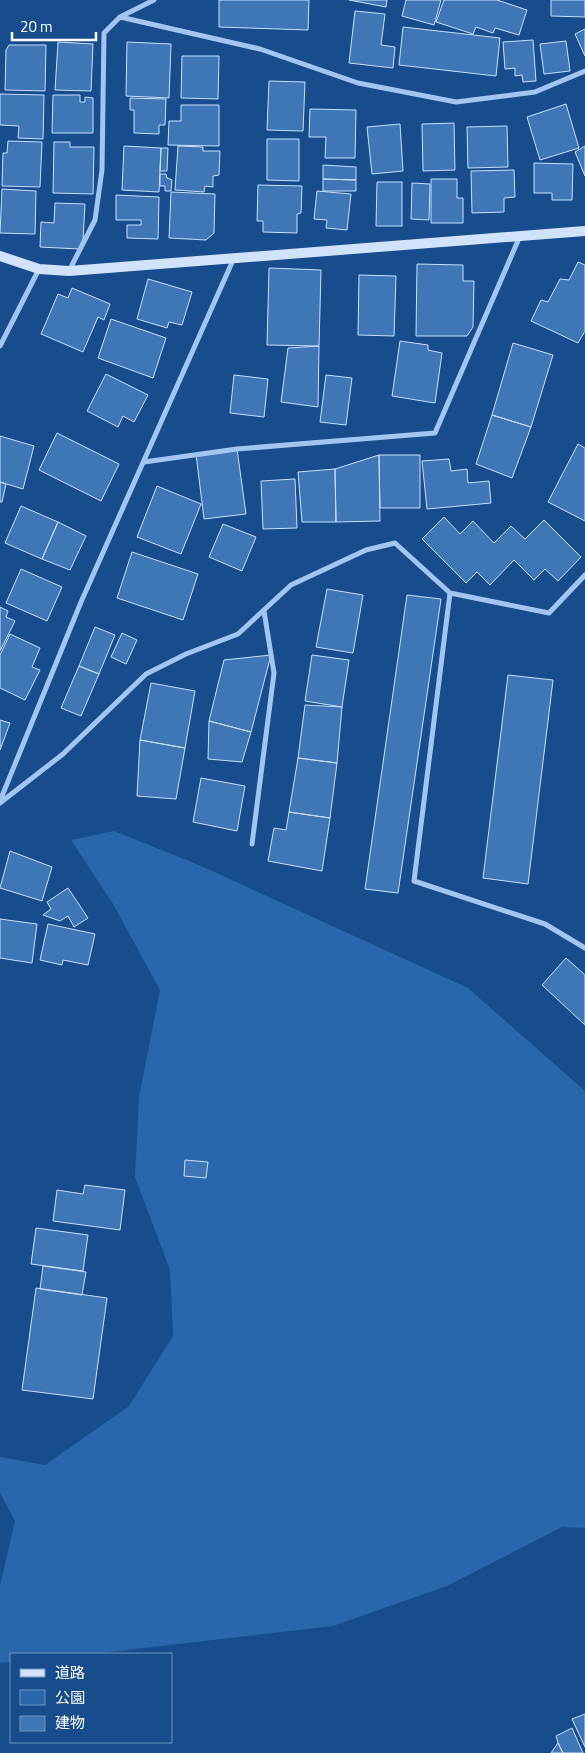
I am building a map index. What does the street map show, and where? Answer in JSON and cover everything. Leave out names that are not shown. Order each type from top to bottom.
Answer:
[{"type":"street","points":[[69,271],[95,220],[102,170],[104,34],[120,17],[154,0]]},
{"type":"street","points":[[120,17],[260,48],[358,83],[456,102],[535,92],[585,71]]},
{"type":"street","points":[[0,256],[39,269],[69,271],[582,230]]},
{"type":"street","points":[[144,462],[237,449],[435,432],[520,236]]},
{"type":"street","points":[[0,802],[81,602],[234,258]]},
{"type":"street","points":[[0,346],[39,269]]},
{"type":"street","points":[[0,802],[63,754],[146,674],[186,654],[238,634],[291,584],[366,550],[395,543],[450,594],[549,613],[585,575]]},
{"type":"street","points":[[450,594],[414,881],[546,924],[585,948]]},
{"type":"street","points":[[252,844],[274,673],[264,611]]},
{"type":"green space","points":[[114,831],[199,865],[468,988],[585,1091],[585,1528],[562,1527],[447,1586],[333,1626],[101,1653],[10,1653],[10,1662],[0,1663],[0,1586],[15,1521],[0,1493],[0,1457],[45,1465],[129,1406],[173,1336],[170,1270],[135,1177],[139,1097],[160,990],[113,904],[71,840]]},
{"type":"building","points":[[219,0],[309,0],[308,30],[219,27]]},
{"type":"building","points":[[349,0],[387,0],[386,7]]},
{"type":"building","points":[[406,0],[441,0],[434,25],[402,16]]},
{"type":"building","points":[[444,0],[497,0],[527,10],[519,35],[495,28],[493,33],[476,27],[473,34],[436,22]]},
{"type":"building","points":[[551,0],[585,0],[585,17],[551,16]]},
{"type":"building","points":[[355,11],[385,14],[381,45],[395,47],[393,68],[349,63]]},
{"type":"building","points":[[403,27],[500,38],[496,76],[399,65]]},
{"type":"building","points":[[585,29],[585,56],[575,34]]},
{"type":"building","points":[[533,40],[536,81],[523,82],[522,75],[515,76],[515,68],[505,69],[503,42]]},
{"type":"building","points":[[566,41],[570,71],[544,74],[540,44]]},
{"type":"building","points":[[58,42],[93,44],[91,91],[55,90]]},
{"type":"building","points":[[127,42],[171,44],[169,98],[126,96]]},
{"type":"building","points":[[9,45],[46,45],[45,91],[5,90],[6,50]]},
{"type":"building","points":[[182,56],[219,56],[218,99],[181,98]]},
{"type":"building","points":[[269,81],[305,82],[303,131],[267,130]]},
{"type":"building","points":[[0,94],[44,95],[43,139],[18,138],[19,126],[0,125]]},
{"type":"building","points":[[53,95],[80,95],[80,102],[85,102],[85,97],[93,98],[93,133],[52,133]]},
{"type":"building","points":[[130,98],[166,99],[165,125],[159,125],[159,134],[134,133],[134,110],[130,110]]},
{"type":"building","points":[[566,104],[579,148],[540,160],[527,117]]},
{"type":"building","points":[[181,105],[219,105],[219,146],[168,145],[169,121],[181,121]]},
{"type":"building","points":[[310,109],[356,110],[355,158],[325,158],[326,137],[309,137]]},
{"type":"building","points":[[454,123],[455,170],[423,171],[422,124]]},
{"type":"building","points":[[400,124],[403,171],[372,174],[367,127]]},
{"type":"building","points":[[507,126],[508,167],[468,168],[467,127]]},
{"type":"building","points":[[267,139],[299,139],[299,181],[267,180]]},
{"type":"building","points":[[8,141],[42,142],[40,187],[2,186],[3,153],[7,153]]},
{"type":"building","points":[[54,142],[70,142],[70,147],[94,147],[93,194],[53,193]]},
{"type":"building","points":[[124,146],[161,148],[159,192],[122,190]]},
{"type":"building","points":[[178,146],[203,147],[203,151],[220,151],[219,175],[213,176],[213,187],[205,186],[204,192],[175,190]]},
{"type":"building","points":[[585,146],[585,176],[575,152]]},
{"type":"building","points":[[161,148],[168,148],[167,171],[160,171]]},
{"type":"building","points":[[534,163],[573,164],[572,200],[552,200],[552,193],[534,193]]},
{"type":"building","points":[[323,165],[356,167],[356,180],[323,179]]},
{"type":"building","points":[[514,170],[515,197],[504,198],[504,212],[472,213],[471,171]]},
{"type":"building","points":[[160,174],[166,174],[167,178],[172,180],[171,191],[165,191],[165,186],[160,186]]},
{"type":"building","points":[[323,179],[356,180],[356,191],[323,191]]},
{"type":"building","points":[[431,179],[457,179],[457,198],[463,198],[463,223],[431,223]]},
{"type":"building","points":[[377,182],[402,182],[402,226],[376,226]]},
{"type":"building","points":[[412,183],[430,184],[429,220],[411,219]]},
{"type":"building","points":[[258,185],[302,186],[301,213],[297,214],[297,233],[263,232],[263,221],[257,221]]},
{"type":"building","points":[[2,189],[36,191],[35,234],[0,233]]},
{"type":"building","points":[[317,191],[351,194],[347,230],[326,228],[327,220],[314,219]]},
{"type":"building","points":[[171,192],[215,194],[214,233],[206,240],[169,238]]},
{"type":"building","points":[[116,195],[159,197],[158,239],[127,238],[127,225],[141,225],[141,220],[116,220]]},
{"type":"building","points":[[55,203],[85,204],[83,240],[79,249],[40,247],[41,222],[54,223]]},
{"type":"building","points":[[578,262],[585,265],[585,331],[578,343],[531,321],[541,300],[548,302],[560,279],[569,280]]},
{"type":"building","points":[[417,264],[463,265],[463,281],[474,281],[473,327],[467,336],[416,336]]},
{"type":"building","points":[[269,268],[321,270],[319,346],[267,345]]},
{"type":"building","points":[[359,275],[396,276],[394,336],[358,335]]},
{"type":"building","points":[[148,279],[192,292],[182,325],[169,322],[167,328],[137,319]]},
{"type":"building","points":[[72,288],[110,304],[104,320],[98,317],[83,352],[41,334],[58,294],[68,298]]},
{"type":"building","points":[[111,319],[166,338],[153,378],[98,358]]},
{"type":"building","points":[[400,341],[428,345],[428,350],[442,353],[435,403],[392,396]]},
{"type":"building","points":[[513,343],[553,355],[531,427],[492,415]]},
{"type":"building","points":[[319,346],[318,407],[281,402],[288,348]]},
{"type":"building","points":[[106,374],[148,395],[134,422],[123,416],[118,427],[87,411]]},
{"type":"building","points":[[234,375],[268,379],[264,417],[230,413]]},
{"type":"building","points":[[326,375],[352,378],[346,425],[320,422]]},
{"type":"building","points":[[492,415],[531,427],[512,478],[476,464]]},
{"type":"building","points":[[57,433],[119,464],[101,501],[39,470]]},
{"type":"building","points":[[0,436],[34,446],[23,489],[0,482]]},
{"type":"building","points":[[578,444],[585,448],[585,521],[548,502]]},
{"type":"building","points":[[237,449],[246,514],[204,519],[196,454]]},
{"type":"building","points":[[379,455],[380,521],[336,522],[335,469]]},
{"type":"building","points":[[379,455],[420,455],[420,508],[380,508]]},
{"type":"building","points":[[449,459],[451,471],[467,469],[468,483],[489,481],[491,503],[427,509],[422,461]]},
{"type":"building","points":[[335,469],[336,522],[302,522],[298,472]]},
{"type":"building","points":[[295,479],[297,528],[263,529],[261,481]]},
{"type":"building","points":[[0,482],[6,484],[2,502],[0,502]]},
{"type":"building","points":[[157,486],[201,504],[181,554],[137,537]]},
{"type":"building","points":[[21,506],[58,522],[42,559],[5,543]]},
{"type":"building","points":[[444,517],[460,534],[473,521],[494,543],[511,526],[525,539],[544,520],[581,557],[558,581],[545,569],[534,580],[514,560],[490,585],[477,572],[466,583],[422,539]]},
{"type":"building","points":[[58,522],[86,536],[70,570],[42,559]]},
{"type":"building","points":[[223,524],[256,537],[242,571],[209,557]]},
{"type":"building","points":[[132,552],[198,574],[183,620],[117,598]]},
{"type":"building","points":[[21,569],[62,587],[47,621],[6,603]]},
{"type":"building","points":[[327,589],[363,595],[353,653],[316,647]]},
{"type":"building","points":[[407,595],[441,599],[398,893],[365,889]]},
{"type":"building","points":[[0,607],[8,611],[6,617],[15,621],[0,651]]},
{"type":"building","points":[[95,627],[115,635],[99,674],[79,666]]},
{"type":"building","points":[[122,633],[137,640],[126,664],[111,657]]},
{"type":"building","points":[[10,634],[40,648],[32,667],[40,670],[25,700],[0,688],[0,655]]},
{"type":"building","points":[[271,655],[251,732],[209,721],[224,660]]},
{"type":"building","points":[[312,655],[349,660],[342,707],[305,701]]},
{"type":"building","points":[[79,666],[99,674],[81,716],[61,708]]},
{"type":"building","points":[[508,675],[553,680],[528,884],[483,878]]},
{"type":"building","points":[[151,683],[195,691],[185,748],[140,740]]},
{"type":"building","points":[[305,705],[342,707],[337,763],[298,758]]},
{"type":"building","points":[[0,720],[10,723],[0,750]]},
{"type":"building","points":[[209,721],[251,732],[242,762],[208,759]]},
{"type":"building","points":[[140,740],[185,748],[176,799],[137,796]]},
{"type":"building","points":[[298,758],[337,763],[330,818],[289,812]]},
{"type":"building","points":[[201,778],[245,786],[237,831],[193,822]]},
{"type":"building","points":[[289,812],[330,818],[322,871],[268,861],[274,828],[286,830]]},
{"type":"building","points":[[10,851],[52,867],[42,901],[0,888]]},
{"type":"building","points":[[68,888],[88,918],[74,927],[68,916],[60,921],[43,915],[51,909],[47,902]]},
{"type":"building","points":[[0,919],[37,924],[32,963],[0,958]]},
{"type":"building","points":[[48,924],[95,934],[88,965],[63,960],[62,965],[40,960]]},
{"type":"building","points":[[566,958],[585,975],[585,1025],[542,985]]},
{"type":"building","points":[[185,1160],[208,1162],[206,1178],[184,1176]]},
{"type":"building","points":[[85,1185],[125,1190],[120,1230],[53,1221],[57,1190],[83,1194]]},
{"type":"building","points":[[36,1228],[88,1235],[83,1271],[31,1264]]},
{"type":"building","points":[[43,1266],[86,1272],[82,1295],[40,1289]]},
{"type":"building","points":[[36,1288],[107,1298],[93,1399],[22,1390]]},
{"type":"building","points":[[585,1714],[585,1747],[572,1719]]},
{"type":"building","points":[[572,1728],[583,1753],[563,1753],[558,1743],[556,1736]]},
{"type":"building","points":[[558,1743],[563,1753],[551,1753]]}]
